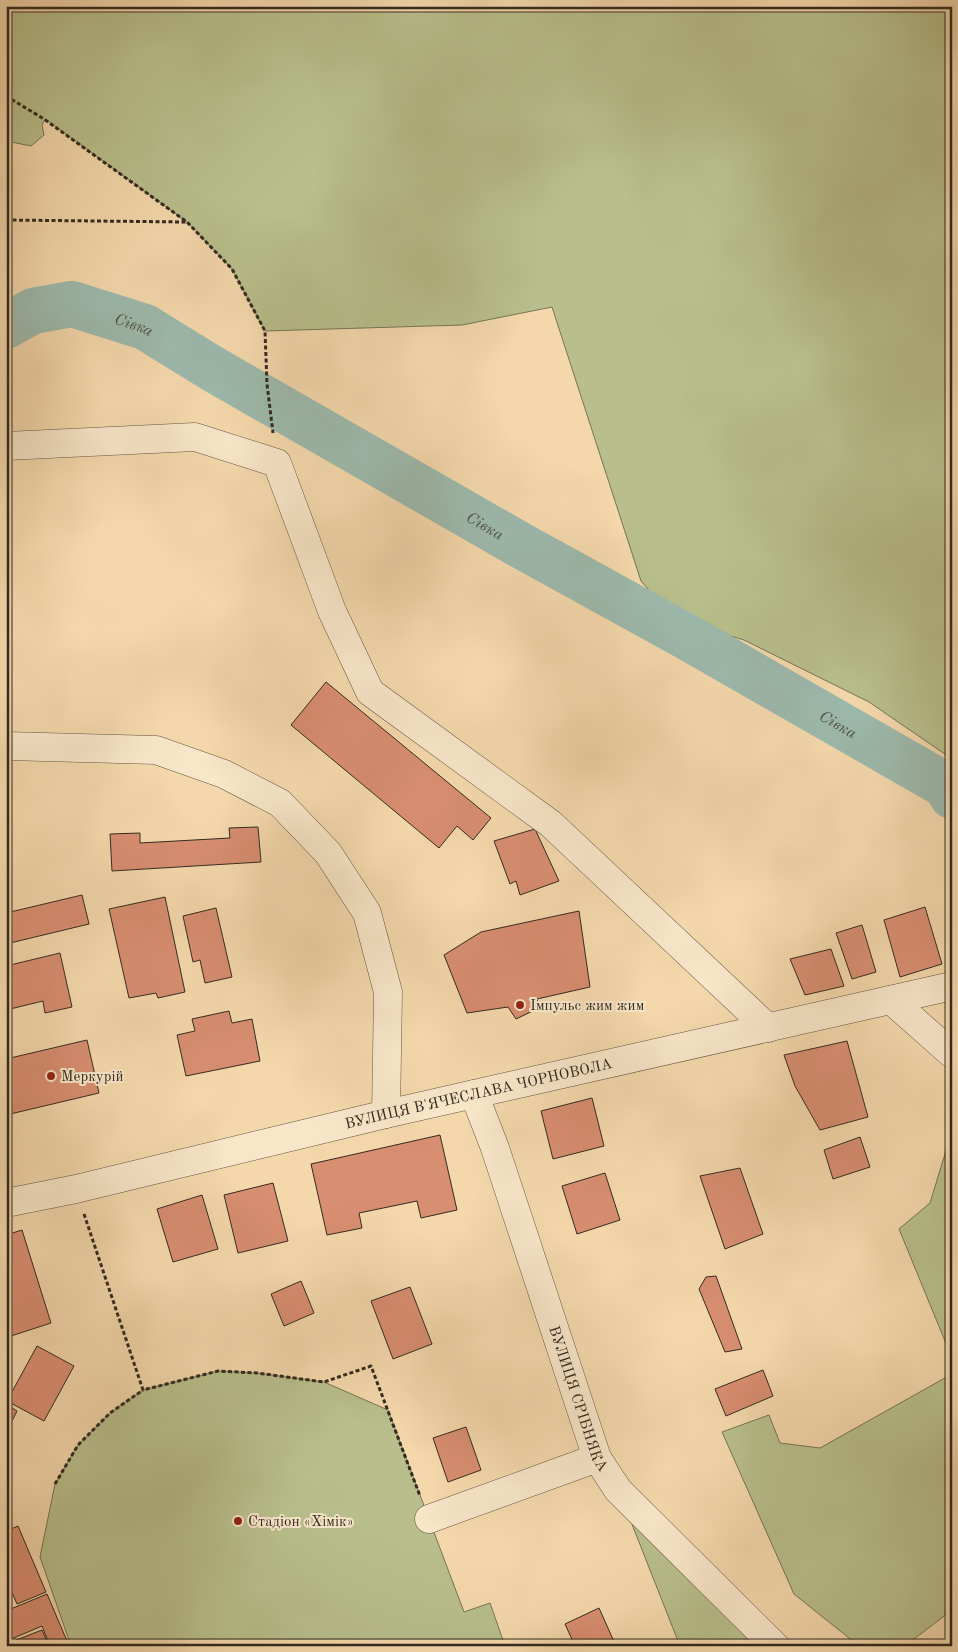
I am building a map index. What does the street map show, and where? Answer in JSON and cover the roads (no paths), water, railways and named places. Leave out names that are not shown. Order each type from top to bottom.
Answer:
[{"type":"street","points":[[6,446],[196,437],[277,463],[332,611],[370,692],[551,824],[768,1028]]},
{"type":"street","points":[[6,746],[156,750],[224,774],[280,803],[328,853],[367,912],[388,992],[386,1114]]},
{"type":"street","name":"ВУЛИЦЯ В'ЯЧЕСЛАВА ЧОРНОВОЛА","points":[[6,1203],[76,1189],[386,1114],[952,986]]},
{"type":"street","points":[[891,1000],[952,1054]]},
{"type":"street","name":"ВУЛИЦЯ СРІБНЯКА","points":[[474,1094],[498,1158],[597,1458],[618,1490],[776,1646]]},
{"type":"street","points":[[429,1519],[597,1458]]},
{"type":"waterway","name":"Сівка","points":[[6,326],[33,311],[72,304],[145,327],[213,369],[520,545],[687,637],[947,786],[952,796]]},
{"type":"place","name":"Імпульс жим жим","points":[[520,1005]]},
{"type":"place","name":"Меркурій","points":[[51,1076]]},
{"type":"place","name":"Стадіон «Хімік»","points":[[238,1521]]}]
